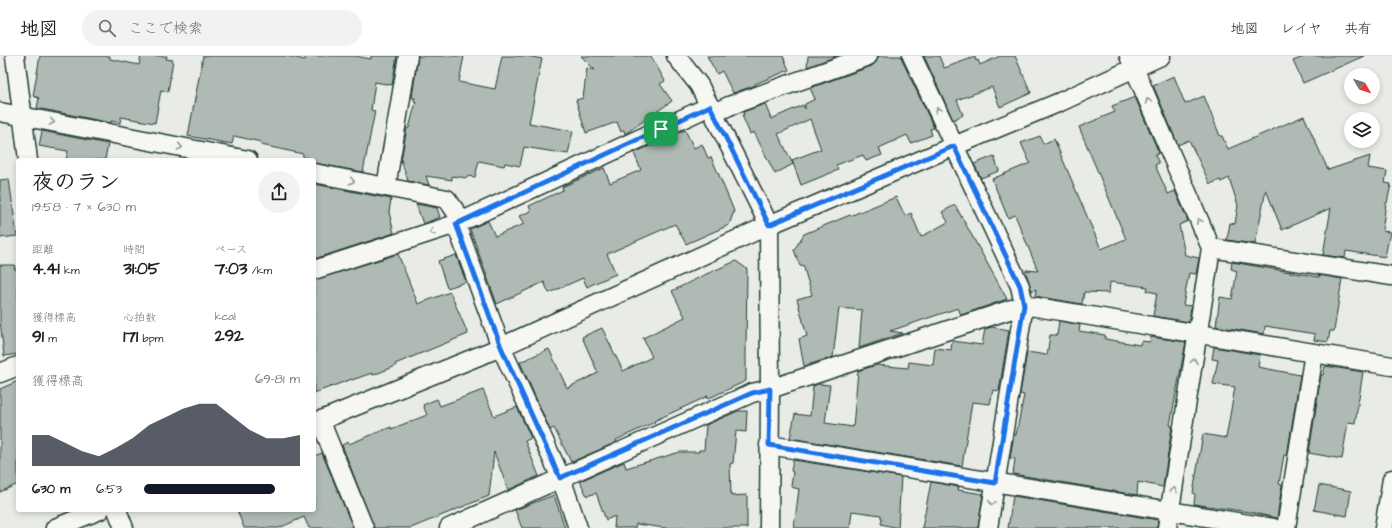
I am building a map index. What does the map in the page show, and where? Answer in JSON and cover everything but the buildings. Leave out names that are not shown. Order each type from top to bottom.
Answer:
[{"type":"street","points":[[15,56],[28,158]]},
{"type":"street","points":[[386,187],[408,56]]},
{"type":"street","points":[[676,56],[698,85],[712,110],[769,225],[769,528]]},
{"type":"street","points":[[316,269],[459,222],[712,110],[730,106],[868,56]]},
{"type":"street","points":[[912,56],[1020,286],[1024,305],[988,528]]},
{"type":"street","points":[[364,528],[317,421],[501,347],[769,225],[1060,102],[1132,62],[1161,56]]},
{"type":"street","points":[[1132,62],[1211,248],[1169,520]]},
{"type":"street","points":[[0,112],[238,158]]},
{"type":"street","points":[[316,173],[447,199],[459,222],[501,347],[560,478],[578,528]]},
{"type":"street","points":[[1211,248],[1392,276]]},
{"type":"street","points":[[449,528],[752,393],[770,389],[1024,305],[1392,366]]},
{"type":"street","points":[[1286,528],[1314,353]]},
{"type":"street","points":[[0,373],[16,367]]},
{"type":"street","points":[[769,445],[995,483],[1169,520],[1273,528]]},
{"type":"street","points":[[1384,528],[1392,479]]},
{"type":"street","points":[[55,528],[95,512]]},
{"type":"street","points":[[118,512],[124,528]]},
{"type":"route","points":[[710,106],[769,225],[954,146],[1020,286],[1024,305],[995,483],[769,445],[770,389],[752,393],[560,478],[501,347],[456,224],[661,129],[710,106]]}]
